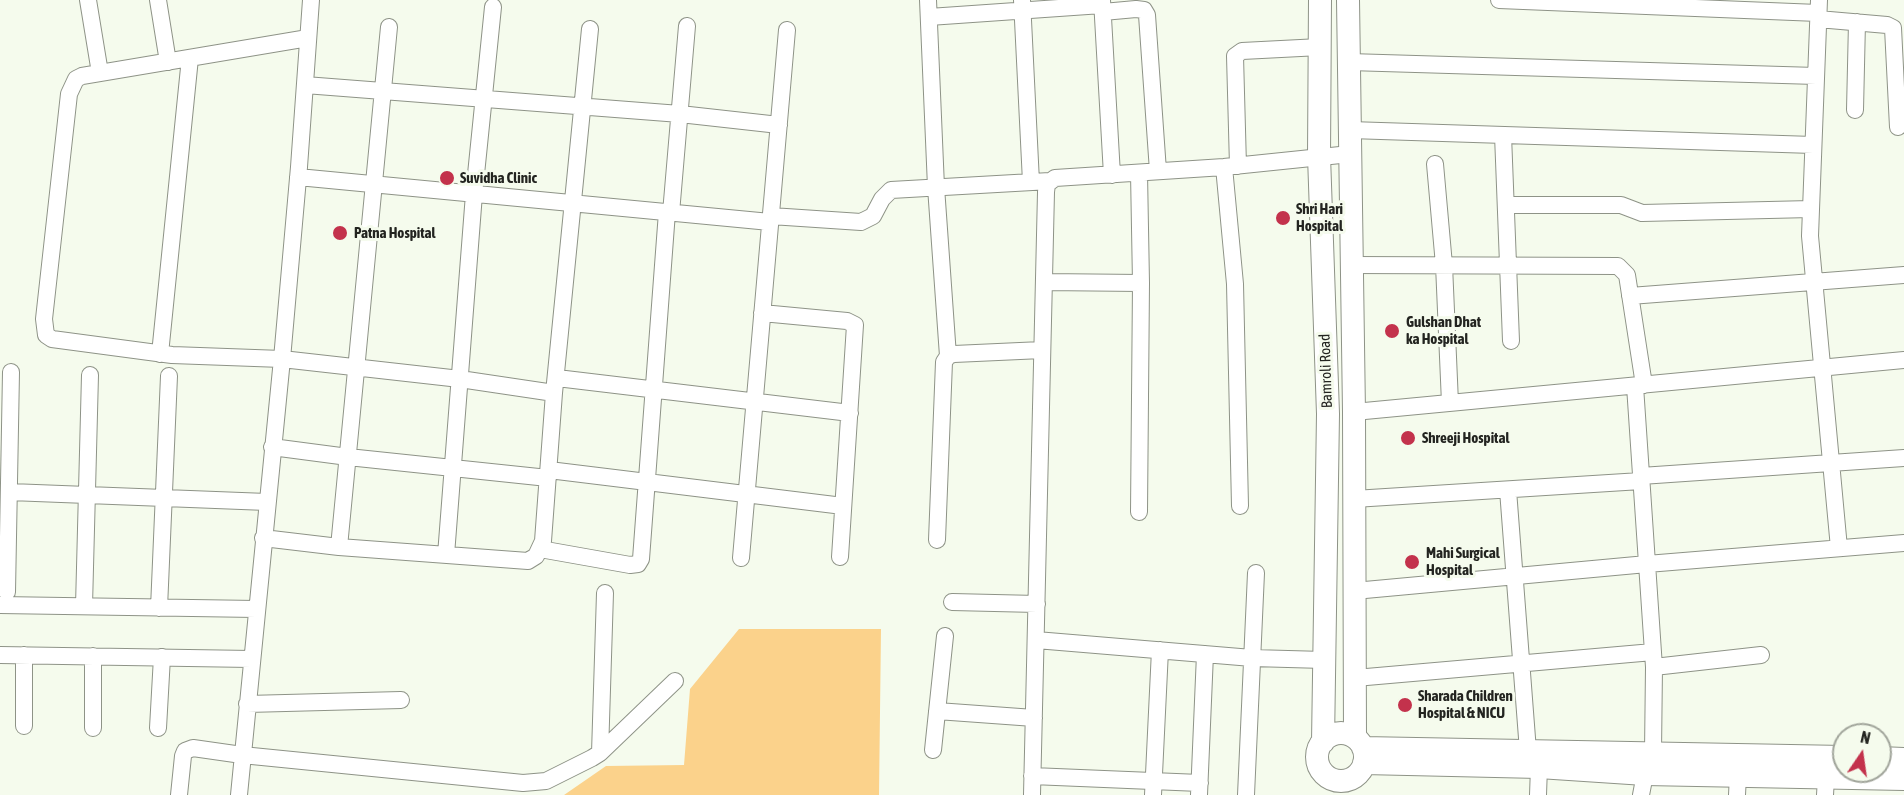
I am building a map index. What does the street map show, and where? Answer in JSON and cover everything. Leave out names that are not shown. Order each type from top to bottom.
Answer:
[{"type":"street","points":[[88,0],[100,73]]},
{"type":"street","points":[[158,0],[168,62]]},
{"type":"street","points":[[239,795],[282,359],[311,0]]},
{"type":"street","name":"Bamroli Road","points":[[1320,0],[1319,156],[1328,414],[1323,742],[1316,759],[1322,784]]},
{"type":"street","name":"Bamroli Road","points":[[1348,0],[1354,412],[1354,678],[1357,765]]},
{"type":"street","points":[[1499,0],[1752,5],[1819,10],[1857,22],[1887,25],[1893,28],[1898,127]]},
{"type":"street","points":[[1022,5],[1031,182]]},
{"type":"street","points":[[937,540],[942,369],[948,356],[936,187],[928,8],[1022,5],[1102,6],[1144,10],[1158,171]]},
{"type":"street","points":[[1102,6],[1112,175]]},
{"type":"street","points":[[446,555],[474,194],[493,7]]},
{"type":"street","points":[[1819,10],[1810,236],[1839,548]]},
{"type":"street","points":[[1855,110],[1857,22]]},
{"type":"street","points":[[540,549],[630,565],[638,564],[643,550],[654,388],[687,26]]},
{"type":"street","points":[[339,547],[389,27]]},
{"type":"street","points":[[263,538],[339,547],[528,561],[536,556],[543,541],[572,203],[590,29]]},
{"type":"street","points":[[741,558],[787,30]]},
{"type":"street","points":[[308,38],[82,76],[76,80],[69,94],[44,326],[46,335],[52,339],[160,354],[282,359],[460,379],[654,388],[850,412]]},
{"type":"street","points":[[1240,506],[1231,166],[1234,56],[1242,51],[1320,48]]},
{"type":"street","points":[[160,354],[190,58]]},
{"type":"street","points":[[1349,62],[1816,76]]},
{"type":"street","points":[[304,85],[680,114],[779,125]]},
{"type":"street","points":[[1350,130],[1813,145]]},
{"type":"street","points":[[1503,135],[1511,341]]},
{"type":"street","points":[[298,177],[669,212],[861,222],[873,216],[891,190],[1050,181],[1055,178],[1231,166],[1350,154]]},
{"type":"street","points":[[1435,164],[1444,266],[1450,403]]},
{"type":"street","points":[[1139,173],[1141,283],[1139,512]]},
{"type":"street","points":[[1032,795],[1046,192],[1050,181]]},
{"type":"street","points":[[1506,205],[1616,205],[1626,206],[1637,213],[1811,209]]},
{"type":"street","points":[[1352,265],[1612,265],[1618,266],[1627,275],[1640,385],[1641,479],[1653,660],[1653,752],[1643,784]]},
{"type":"street","points":[[1630,296],[1904,275]]},
{"type":"street","points":[[1044,282],[1141,283]]},
{"type":"street","points":[[762,313],[847,321],[855,325],[840,557]]},
{"type":"street","points":[[948,356],[1042,350]]},
{"type":"street","points":[[1354,412],[1904,360]]},
{"type":"street","points":[[11,372],[10,492],[3,599],[84,606],[256,609]]},
{"type":"street","points":[[84,606],[90,375]]},
{"type":"street","points":[[159,608],[169,376]]},
{"type":"street","points":[[272,447],[453,467],[647,482],[843,506]]},
{"type":"street","points":[[1354,500],[1904,458]]},
{"type":"street","points":[[1508,490],[1521,664],[1538,795]]},
{"type":"street","points":[[10,492],[267,502]]},
{"type":"street","points":[[1354,591],[1904,543]]},
{"type":"street","points":[[1246,795],[1256,573]]},
{"type":"street","points":[[600,753],[605,593]]},
{"type":"street","points":[[952,603],[1037,604]]},
{"type":"street","points":[[933,750],[945,636]]},
{"type":"street","points":[[1036,640],[1252,658],[1324,660]]},
{"type":"street","points":[[1154,788],[1160,650]]},
{"type":"street","points":[[1032,776],[1108,787],[1200,789],[1205,654]]},
{"type":"street","points":[[0,655],[252,659]]},
{"type":"street","points":[[24,655],[24,726]]},
{"type":"street","points":[[1354,678],[1521,664],[1761,655]]},
{"type":"street","points":[[93,656],[93,728]]},
{"type":"street","points":[[158,728],[162,657]]},
{"type":"street","points":[[179,795],[183,756],[188,748],[534,783],[546,781],[600,753],[675,681]]},
{"type":"street","points":[[247,704],[401,700]]},
{"type":"street","points":[[937,711],[1034,718]]},
{"type":"street","points":[[1323,742],[1331,735],[1347,734],[1357,765]]},
{"type":"street","points":[[1322,784],[1335,781],[1357,765],[1653,752],[1832,757]]},
{"type":"street","points":[[1534,759],[1643,784],[1826,786],[1904,779]]},
{"type":"shaded area","points":[[739,629],[881,629],[879,795],[564,795],[606,766],[684,765],[690,689]]},
{"type":"place","name":"Suvidha Clinic","points":[[447,178]]},
{"type":"place","name":"Shri Hari Hospital","points":[[1283,218]]},
{"type":"place","name":"Patna Hospital","points":[[340,233]]},
{"type":"place","name":"Gulshan Dhat ka Hospital","points":[[1392,331]]},
{"type":"place","name":"Shreeji Hospital","points":[[1408,438]]},
{"type":"place","name":"Mahi Surgical Hospital","points":[[1412,562]]},
{"type":"place","name":"Sharada Children Hospital & NICU","points":[[1405,705]]}]
